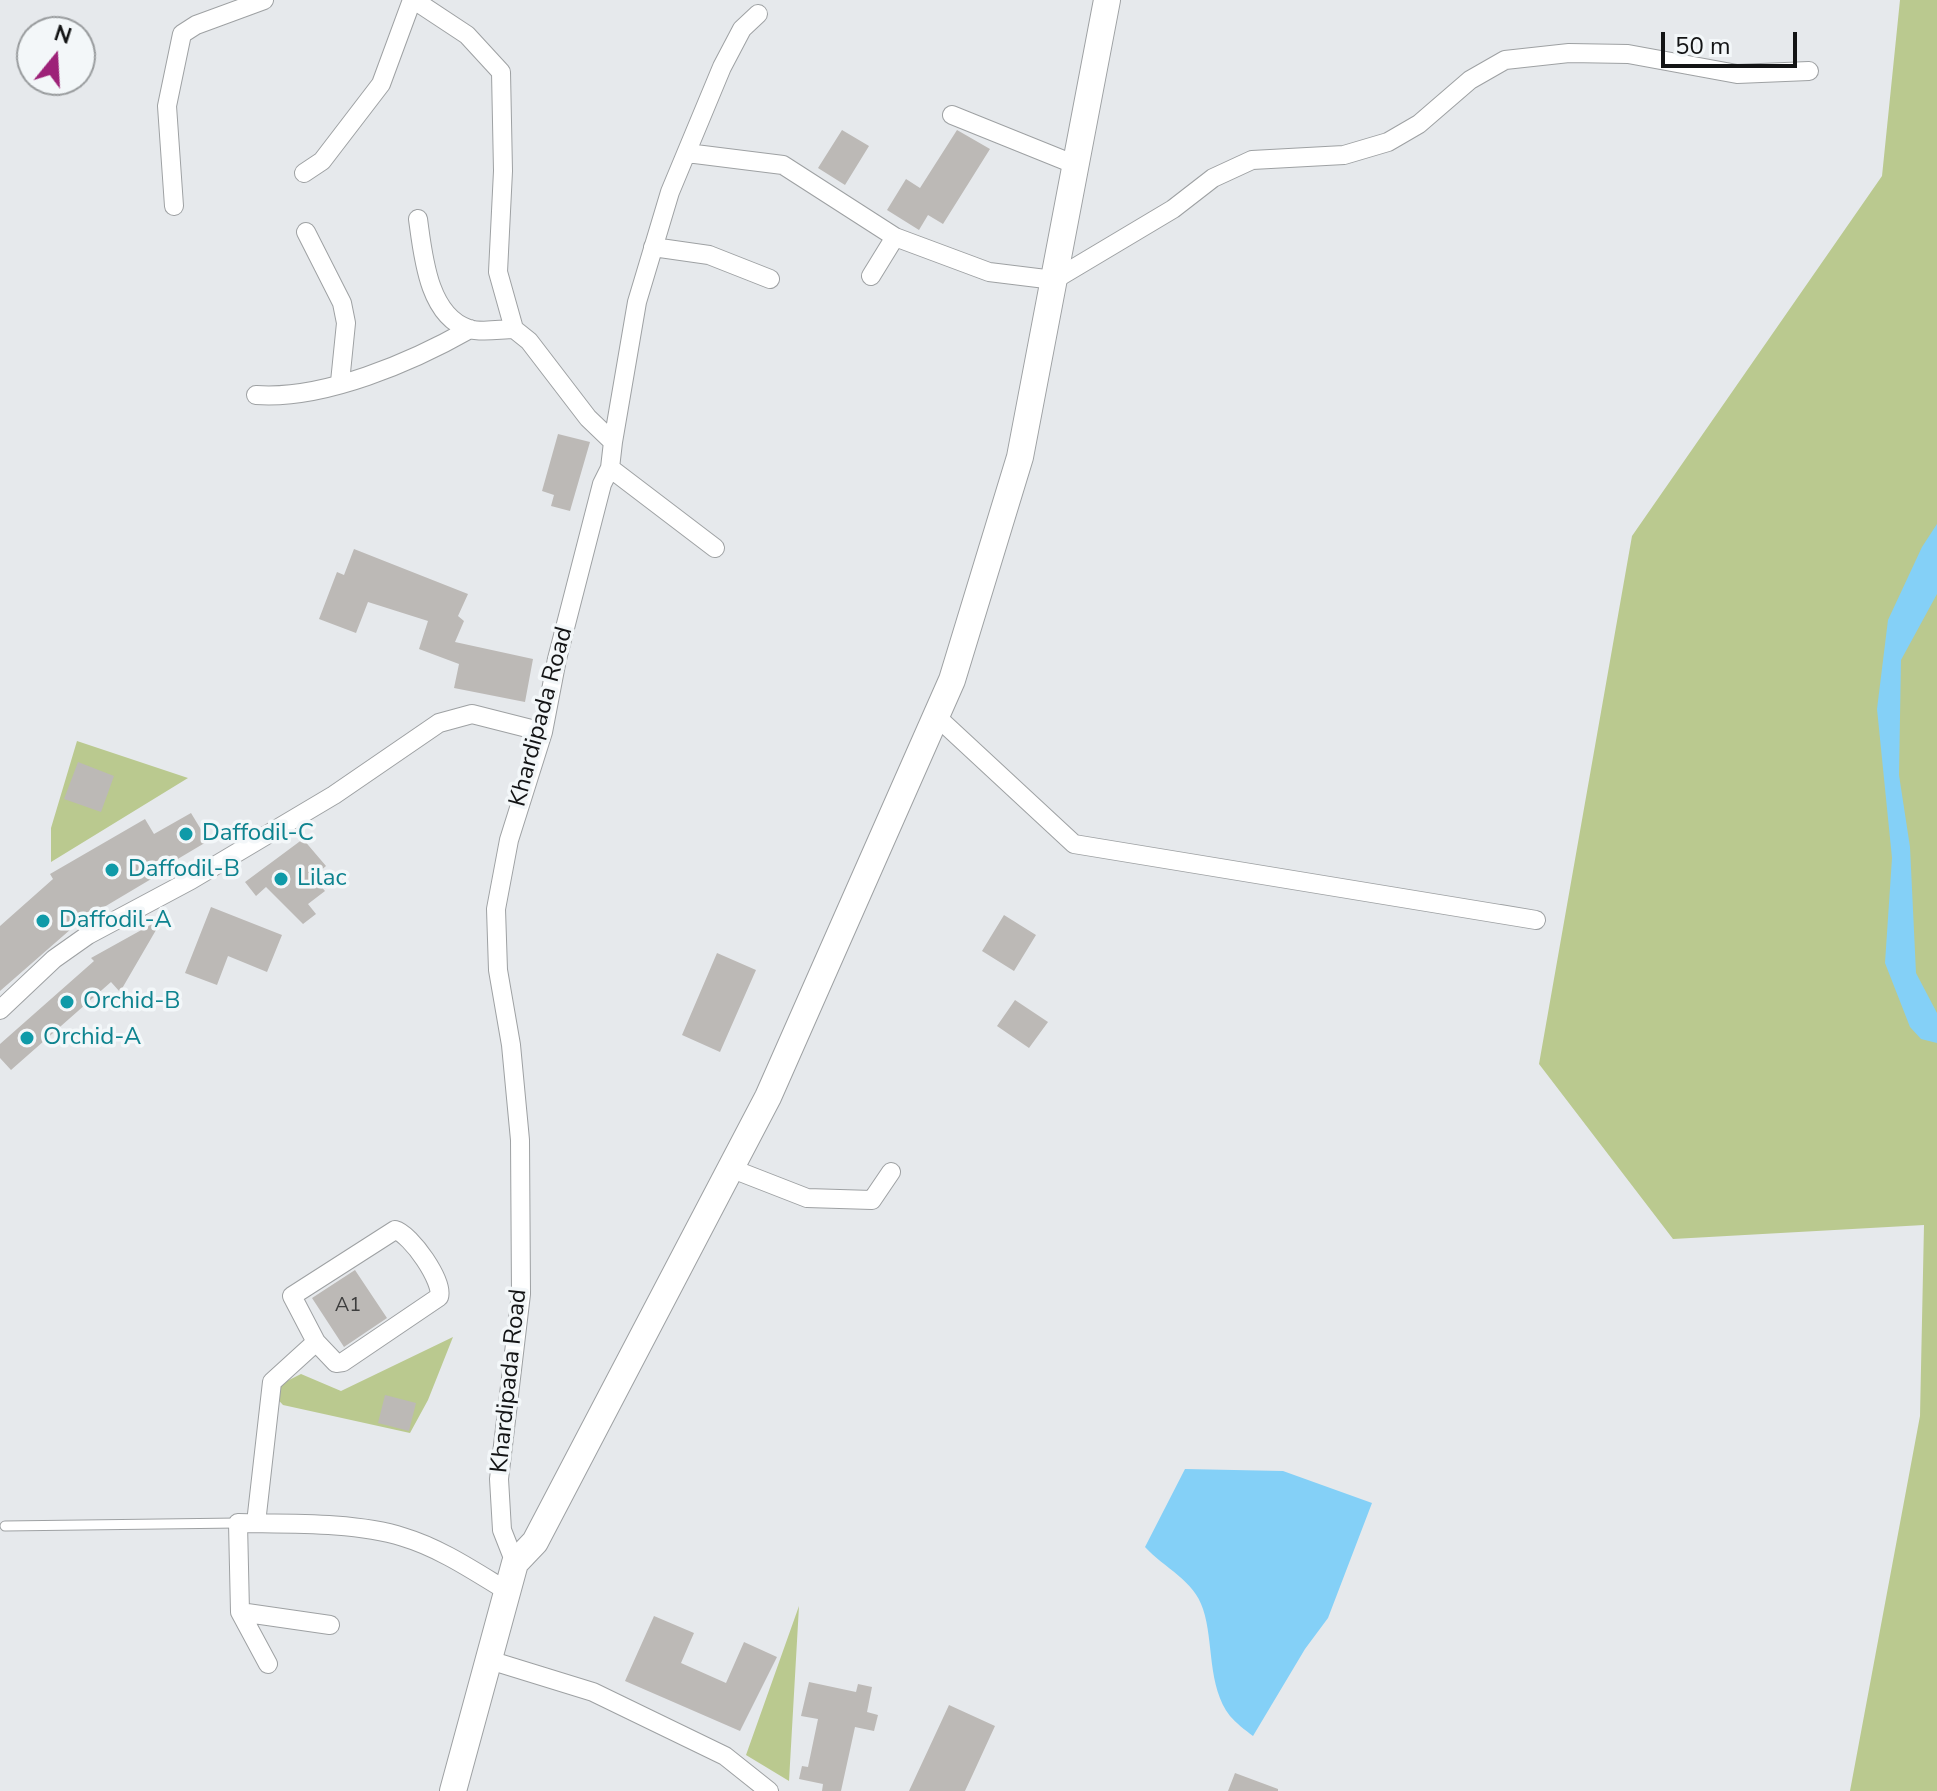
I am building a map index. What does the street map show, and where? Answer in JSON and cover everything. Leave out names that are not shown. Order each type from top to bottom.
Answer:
[{"type":"street","points":[[174,206],[167,106],[182,34],[196,25],[264,0]]},
{"type":"street","points":[[304,173],[322,161],[381,84],[413,0],[467,35],[501,72],[503,171],[498,272],[514,329],[529,341],[588,418],[613,442]]},
{"type":"street","points":[[453,1791],[486,1659],[515,1563],[535,1542],[768,1097],[952,680],[1020,457],[1107,0]]},
{"type":"street","name":"Khardipada Road","points":[[515,1563],[502,1530],[499,1479],[521,1294],[520,1140],[511,1045],[498,970],[496,909],[509,840],[543,732],[557,659],[602,484],[610,468],[637,302],[653,247],[670,192],[722,67],[742,29],[758,14]]},
{"type":"street","points":[[687,153],[783,165],[895,237],[989,272],[1054,280],[1173,209],[1213,178],[1252,160],[1344,155],[1388,142],[1419,124],[1470,80],[1505,60],[1569,53],[1628,54],[1737,74],[1809,71]]},
{"type":"street","points":[[952,115],[1076,165]]},
{"type":"street","points":[[418,219],[426,268],[439,305],[449,317],[470,329]]},
{"type":"street","points":[[306,232],[342,303],[346,323],[340,382]]},
{"type":"street","points":[[871,276],[895,237]]},
{"type":"street","points":[[653,247],[709,255],[770,279]]},
{"type":"street","points":[[256,395],[320,389],[417,359],[470,329],[514,329]]},
{"type":"street","points":[[610,468],[715,548]]},
{"type":"street","points":[[0,1010],[54,959],[88,935],[191,880],[334,795],[439,723],[472,714],[543,732]]},
{"type":"street","points":[[936,716],[1074,844],[1536,920],[1501,914]]},
{"type":"street","points":[[730,1168],[807,1198],[872,1200],[891,1172]]},
{"type":"street","points":[[390,1232],[402,1232],[440,1284],[439,1297],[343,1362],[336,1363],[316,1342],[293,1302],[294,1292],[390,1232]]},
{"type":"street","points":[[268,1664],[240,1612],[247,1523],[272,1382],[316,1342]]},
{"type":"street","points":[[247,1523],[373,1531],[402,1536],[433,1548],[507,1591]]},
{"type":"street","points":[[240,1612],[330,1625]]},
{"type":"street","points":[[486,1659],[593,1692],[725,1756],[769,1791]]},
{"type":"lane","points":[[5,1526],[247,1523]]},
{"type":"green space","points":[[1900,0],[1937,0],[1937,1791],[1850,1791],[1920,1416],[1924,1225],[1673,1239],[1539,1064],[1632,536],[1882,176]]},
{"type":"green space","points":[[77,741],[188,778],[51,862],[51,828]]},
{"type":"green space","points":[[453,1337],[428,1400],[410,1433],[283,1405],[269,1390],[301,1374],[341,1391]]},
{"type":"green space","points":[[799,1606],[789,1781],[746,1755]]},
{"type":"water","points":[[1937,524],[1937,594],[1901,660],[1899,775],[1910,847],[1916,973],[1937,1013],[1937,1043],[1921,1039],[1910,1027],[1885,963],[1892,858],[1877,709],[1888,620],[1922,547]]},
{"type":"water","points":[[1185,1469],[1283,1471],[1372,1503],[1328,1618],[1305,1649],[1253,1736],[1232,1719],[1223,1704],[1214,1678],[1206,1622],[1199,1599],[1186,1582],[1145,1547]]},
{"type":"building","points":[[842,130],[869,146],[845,185],[818,168]]},
{"type":"building","points":[[957,130],[990,149],[943,224],[928,215],[919,230],[887,210],[906,179],[920,188]]},
{"type":"building","points":[[558,434],[590,442],[570,511],[551,506],[554,495],[542,491]]},
{"type":"building","points":[[354,549],[468,594],[458,616],[464,621],[455,642],[533,659],[525,702],[454,688],[459,664],[419,649],[428,621],[368,602],[356,633],[319,619],[337,572],[344,575]]},
{"type":"building","points":[[78,762],[114,776],[101,812],[64,799]]},
{"type":"building","points":[[191,813],[208,841],[171,863],[173,866],[79,922],[0,991],[0,926],[53,879],[50,874],[145,819],[154,834]]},
{"type":"building","name":"Lilac","points":[[303,839],[326,866],[313,877],[325,891],[308,904],[316,914],[303,924],[266,887],[256,896],[245,882]]},
{"type":"building","points":[[211,907],[282,935],[267,972],[228,956],[217,985],[185,973]]},
{"type":"building","points":[[1004,915],[1036,935],[1014,971],[982,951]]},
{"type":"building","points":[[163,918],[120,992],[111,982],[11,1070],[0,1058],[0,1044],[94,961],[91,958]]},
{"type":"building","points":[[717,953],[756,970],[720,1052],[682,1035]]},
{"type":"building","points":[[1015,1000],[1048,1022],[1029,1048],[997,1026]]},
{"type":"building","points":[[355,1270],[387,1318],[344,1347],[312,1298]]},
{"type":"building","points":[[385,1395],[416,1403],[409,1431],[378,1423]]},
{"type":"building","points":[[654,1616],[694,1633],[681,1663],[726,1683],[744,1642],[777,1657],[740,1731],[625,1681]]},
{"type":"building","points":[[809,1682],[856,1692],[858,1684],[872,1687],[867,1712],[878,1715],[874,1731],[855,1727],[841,1791],[822,1791],[823,1784],[799,1779],[802,1766],[808,1767],[818,1719],[801,1716]]},
{"type":"building","points":[[949,1705],[995,1726],[972,1776],[965,1791],[909,1791]]},
{"type":"building","points":[[1235,1773],[1278,1789],[1278,1791],[1228,1791]]},
{"type":"place","name":"Daffodil-C","points":[[186,834]]},
{"type":"place","name":"Daffodil-B","points":[[112,870]]},
{"type":"place","name":"Lilac","points":[[281,879]]},
{"type":"place","name":"Daffodil-A","points":[[43,921]]},
{"type":"place","name":"Orchid-B","points":[[67,1002]]},
{"type":"place","name":"Orchid-A","points":[[27,1038]]}]
